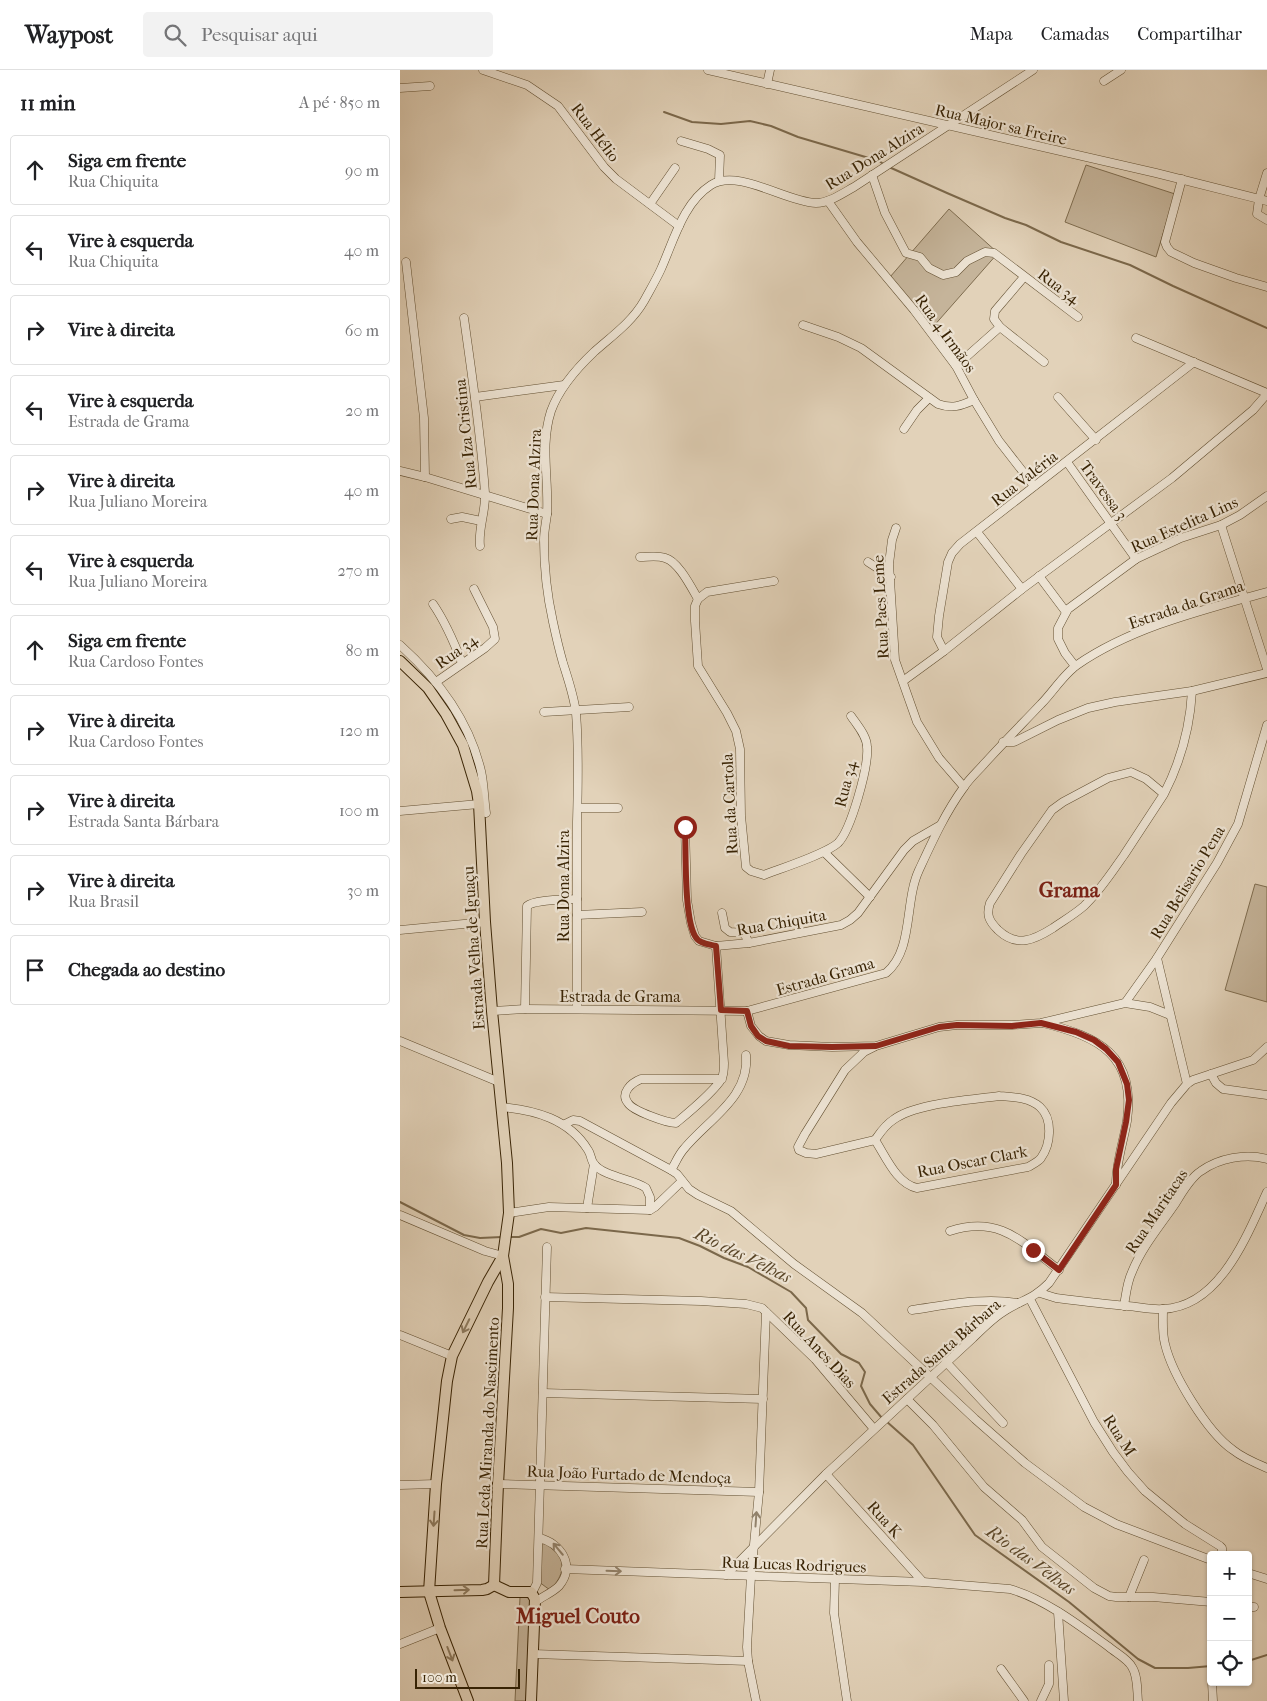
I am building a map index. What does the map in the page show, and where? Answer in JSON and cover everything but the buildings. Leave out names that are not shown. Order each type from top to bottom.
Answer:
[{"type":"main road","name":"Estrada Velha de Iguaçu","points":[[400,661],[428,688],[464,745],[479,804],[485,922],[507,1163],[508,1213],[504,1251],[508,1284]]},
{"type":"main road","name":"Estrada Velha de Iguaçu","points":[[468,1701],[440,1628],[429,1592],[436,1484],[447,1381],[452,1356],[504,1251]]},
{"type":"main road","points":[[488,1282],[498,1278],[508,1284]]},
{"type":"main road","name":"Rua Leda Miranda do Nascimento","points":[[494,1585],[508,1284]]},
{"type":"main road","points":[[400,1592],[482,1590],[494,1585],[509,1592],[533,1597],[531,1701]]},
{"type":"street","name":"Rua Hélio","points":[[483,70],[527,85],[558,106],[604,167],[628,190],[679,226]]},
{"type":"street","name":"Rua Major sa Freire","points":[[708,70],[1263,200]]},
{"type":"street","points":[[767,84],[770,70]]},
{"type":"street","points":[[947,126],[1033,70]]},
{"type":"street","points":[[1104,81],[1121,70]]},
{"type":"street","points":[[400,88],[430,86]]},
{"type":"street","name":"Rua Dona Alzira","points":[[577,1009],[578,808],[576,711],[552,620],[544,571],[544,536],[547,514],[545,444],[551,413],[556,400],[564,385],[591,354],[633,318],[661,270],[679,226],[703,192],[719,180],[739,181],[801,201],[818,203],[828,201],[854,187],[947,126]]},
{"type":"street","points":[[681,141],[708,149],[720,155],[719,180]]},
{"type":"street","points":[[650,204],[674,168]]},
{"type":"street","points":[[1267,173],[1263,200],[1257,214],[1267,220]]},
{"type":"street","name":"Rua 34","points":[[872,175],[885,212],[906,254],[920,258],[929,268],[943,275],[956,272],[968,261],[985,252],[994,253],[1078,317]]},
{"type":"street","points":[[1182,180],[1167,234],[1167,248],[1171,252],[1194,262],[1236,278],[1267,287]]},
{"type":"street","name":"Rua 4 Irmãos","points":[[828,201],[857,242],[914,310],[956,366],[999,441],[1034,486]]},
{"type":"street","points":[[406,262],[424,418],[426,477]]},
{"type":"street","name":"Rua 34","points":[[1000,327],[994,319],[994,314],[1024,277]]},
{"type":"street","name":"Rua Iza Cristina","points":[[464,318],[475,397],[485,496],[479,536],[480,546]]},
{"type":"street","points":[[803,325],[838,337],[861,348],[929,398],[947,408],[954,408],[974,400]]},
{"type":"street","points":[[956,366],[1000,327],[1044,362]]},
{"type":"street","points":[[903,681],[1039,576],[1179,472],[1253,410],[1267,393],[1136,338]]},
{"type":"street","name":"Rua Valéria","points":[[944,651],[937,637],[939,616],[948,562],[960,544],[1194,362]]},
{"type":"street","points":[[475,397],[564,385]]},
{"type":"street","points":[[1058,397],[1096,440]]},
{"type":"street","points":[[904,429],[917,410],[929,398]]},
{"type":"street","name":"Travessa 3","points":[[1067,462],[1136,559]]},
{"type":"street","points":[[400,471],[426,477],[547,514]]},
{"type":"street","name":"Rua Estelita Lins","points":[[1066,612],[1136,559],[1180,538],[1221,525],[1240,515],[1267,496]]},
{"type":"street","points":[[451,519],[462,517],[481,521]]},
{"type":"street","points":[[1221,525],[1267,669]]},
{"type":"street","name":"Rua Paes Leme","points":[[896,528],[890,554],[895,660],[917,722],[939,758],[964,787]]},
{"type":"street","points":[[977,532],[1022,589]]},
{"type":"street","points":[[640,557],[665,558],[672,561],[698,599],[707,592],[715,590],[774,581]]},
{"type":"street","points":[[868,562],[891,577]]},
{"type":"street","points":[[1039,576],[1066,612],[1058,628],[1058,638],[1065,653],[1076,666]]},
{"type":"street","name":"Rua 34","points":[[436,682],[485,648],[496,636],[494,627],[474,589]]},
{"type":"street","name":"Estrada da Grama","points":[[1003,742],[1076,666],[1156,625],[1199,610],[1267,592]]},
{"type":"street","name":"Rua da Cartola","points":[[698,599],[695,606],[695,621],[698,666],[727,713],[736,731],[740,749],[741,816],[746,867],[751,871],[764,875]]},
{"type":"street","points":[[433,604],[452,635],[462,663]]},
{"type":"street","points":[[400,645],[449,698],[470,734],[482,771],[486,813]]},
{"type":"street","points":[[1003,742],[1014,742],[1058,720],[1088,708],[1115,702],[1192,691],[1267,673]]},
{"type":"street","points":[[1164,794],[1138,775],[1131,772],[1124,773],[1108,778],[1052,810],[990,903],[987,912],[998,929],[1009,938],[1016,940],[1032,939],[1043,934],[1083,907],[1097,892],[1164,794],[1178,766],[1185,745],[1192,691]]},
{"type":"street","points":[[544,712],[629,707]]},
{"type":"street","name":"Rua 34","points":[[764,875],[824,852],[837,844],[846,831],[864,772],[868,748],[852,716]]},
{"type":"street","name":"Rua Belisario Pena","points":[[1187,1084],[1157,958],[1217,863],[1238,824],[1267,725]]},
{"type":"street","name":"Estrada Grama","points":[[747,1011],[876,977],[892,968],[903,949],[912,890],[917,874],[941,824],[964,787],[1003,742]]},
{"type":"street","points":[[400,812],[479,804]]},
{"type":"street","points":[[578,808],[618,808]]},
{"type":"street","name":"Rua Chiquita","points":[[685,827],[687,900],[691,924],[699,941],[716,946],[750,942],[841,925],[858,913],[908,846],[941,824]]},
{"type":"street","points":[[824,852],[870,897]]},
{"type":"street","points":[[525,1009],[527,906],[529,903],[577,898]]},
{"type":"street","points":[[577,915],[642,912]]},
{"type":"street","points":[[722,913],[725,928],[730,932],[744,932],[750,942]]},
{"type":"street","points":[[400,930],[485,922]]},
{"type":"street","points":[[716,946],[724,1063],[722,1078],[709,1093],[676,1122],[666,1122],[632,1107],[627,1102],[625,1096],[626,1090],[630,1085],[641,1079],[722,1078]]},
{"type":"street","points":[[1125,1003],[1157,958]]},
{"type":"street","points":[[875,1140],[816,1154],[806,1153],[798,1148],[844,1070],[864,1052],[876,1046],[939,1027],[957,1025],[1012,1026],[1041,1023],[1125,1003],[1150,1007],[1170,1015]]},
{"type":"street","name":"Estrada de Grama","points":[[492,1011],[577,1009],[747,1011]]},
{"type":"street","points":[[747,1011],[751,1026],[758,1036],[774,1044],[832,1047],[876,1046]]},
{"type":"street","points":[[1041,1023],[1076,1032],[1094,1040],[1118,1062],[1127,1084],[1129,1100],[1116,1169],[1116,1185]]},
{"type":"street","points":[[400,1041],[499,1082]]},
{"type":"street","name":"Estrada Santa Bárbara","points":[[726,1575],[826,1474],[996,1317],[1018,1303],[1040,1293],[1059,1270],[1171,1103],[1187,1084],[1202,1076],[1256,1058],[1267,1047]]},
{"type":"street","points":[[671,1170],[682,1151],[730,1102],[740,1088],[748,1068],[746,1055]]},
{"type":"street","points":[[1211,1074],[1216,1083],[1223,1089],[1267,1096]]},
{"type":"street","name":"Rua Oscar Clark","points":[[999,1096],[1029,1101],[1040,1107],[1048,1119],[1049,1134],[1046,1148],[1036,1163],[917,1188],[906,1184],[898,1176],[875,1140],[894,1119],[909,1112],[950,1103],[999,1096]]},
{"type":"street","points":[[501,1107],[518,1108],[539,1113],[565,1124],[589,1150],[594,1164],[587,1208]]},
{"type":"street","points":[[565,1124],[573,1120],[580,1121],[671,1170],[698,1195],[731,1211],[794,1264],[862,1313],[1025,1463],[1084,1507],[1116,1524],[1207,1558]]},
{"type":"street","name":"Rua Maritacas","points":[[1124,1306],[1132,1272],[1148,1243],[1190,1182],[1201,1171],[1218,1162],[1240,1156],[1258,1156],[1267,1159]]},
{"type":"street","points":[[594,1164],[606,1173],[646,1188],[650,1197],[650,1210]]},
{"type":"street","points":[[508,1213],[549,1207],[650,1210],[682,1181]]},
{"type":"street","points":[[1040,1293],[1056,1298],[1163,1309],[1190,1302],[1219,1280],[1242,1246],[1267,1192]]},
{"type":"street","points":[[400,1214],[485,1251],[504,1251]]},
{"type":"street","points":[[950,1231],[967,1226],[983,1226],[1001,1230],[1014,1236],[1059,1270]]},
{"type":"street","points":[[539,1538],[552,1542],[560,1550],[566,1569],[561,1582],[549,1593],[533,1597],[537,1583],[539,1538],[547,1247]]},
{"type":"street","points":[[545,1297],[746,1304],[762,1308],[766,1312],[748,1661],[756,1701]]},
{"type":"street","name":"Rua M","points":[[1030,1299],[1075,1387],[1112,1452],[1145,1491],[1185,1524],[1220,1546],[1222,1551]]},
{"type":"street","points":[[912,1310],[966,1302],[1004,1301],[1018,1303]]},
{"type":"street","points":[[1163,1309],[1164,1344],[1170,1361],[1188,1394],[1209,1426],[1222,1441],[1233,1451],[1267,1468]]},
{"type":"street","name":"Rua Anes Dias","points":[[766,1312],[815,1359],[876,1428]]},
{"type":"street","points":[[400,1335],[452,1356]]},
{"type":"street","points":[[946,1362],[1003,1422]]},
{"type":"street","points":[[543,1393],[763,1399]]},
{"type":"street","points":[[907,1399],[933,1424],[984,1487],[1022,1520],[1042,1547],[1104,1594],[1116,1597],[1152,1597],[1207,1602]]},
{"type":"street","name":"Rua K","points":[[826,1474],[923,1582]]},
{"type":"street","points":[[400,1485],[436,1484]]},
{"type":"street","name":"Rua João Furtado de Mendoça","points":[[498,1484],[758,1492]]},
{"type":"street","points":[[1129,1597],[1144,1560]]},
{"type":"street","name":"Rua Lucas Rodrigues","points":[[566,1569],[923,1582],[992,1587],[1021,1592],[1077,1624],[1131,1664],[1135,1674],[1138,1701]]},
{"type":"street","points":[[1252,1574],[1267,1578]]},
{"type":"street","points":[[835,1579],[834,1613],[848,1701]]},
{"type":"street","points":[[537,1583],[543,1590],[549,1593]]},
{"type":"street","points":[[1058,1612],[1064,1701]]},
{"type":"street","points":[[400,1644],[440,1628]]},
{"type":"street","points":[[533,1654],[748,1661]]},
{"type":"street","points":[[1041,1701],[1049,1684],[1049,1666]]},
{"type":"street","points":[[1001,1669],[1024,1701]]},
{"type":"street","points":[[1212,1686],[1213,1701]]},
{"type":"shaded area","points":[[1086,165],[1175,194],[1156,257],[1065,222]]},
{"type":"shaded area","points":[[949,209],[998,253],[932,328],[890,277]]},
{"type":"shaded area","points":[[1255,884],[1267,887],[1267,1002],[1225,990]]},
{"type":"shaded area","points":[[542,1540],[548,1543],[559,1555],[562,1566],[560,1576],[550,1590],[539,1582]]},
{"type":"shaded area","points":[[520,1597],[532,1598],[528,1701],[515,1701]]},
{"type":"waterway","points":[[664,112],[692,122],[721,124],[750,121],[771,126],[798,137],[879,161],[885,165]]},
{"type":"waterway","points":[[889,167],[1005,218],[1026,225],[1061,242],[1130,265],[1267,328]]},
{"type":"waterway","name":"Rio das Velhas","points":[[400,1202],[464,1235],[480,1238],[502,1237]]},
{"type":"waterway","name":"Rio das Velhas","points":[[509,1237],[519,1237],[541,1229],[561,1233],[586,1228],[679,1238],[748,1267],[791,1292],[806,1308],[808,1320],[841,1354],[859,1363],[865,1372],[861,1386],[870,1404],[882,1418]]},
{"type":"waterway","name":"Rio das Velhas","points":[[886,1421],[913,1445],[975,1535],[1069,1602],[1138,1659],[1155,1668],[1207,1666]]},
{"type":"waterway","name":"Rio das Velhas","points":[[1252,1660],[1267,1655]]},
{"type":"district","name":"Grama","points":[[1069,890]]},
{"type":"district","name":"Miguel Couto","points":[[578,1616]]},
{"type":"route","points":[[685,827],[687,900],[691,924],[699,941],[716,946],[721,1010],[747,1011],[751,1026],[758,1036],[766,1041],[789,1046],[876,1046],[939,1027],[957,1025],[1012,1026],[1041,1023],[1076,1032],[1094,1040],[1118,1062],[1127,1084],[1129,1100],[1116,1169],[1116,1185],[1059,1270],[1033,1250]]}]
